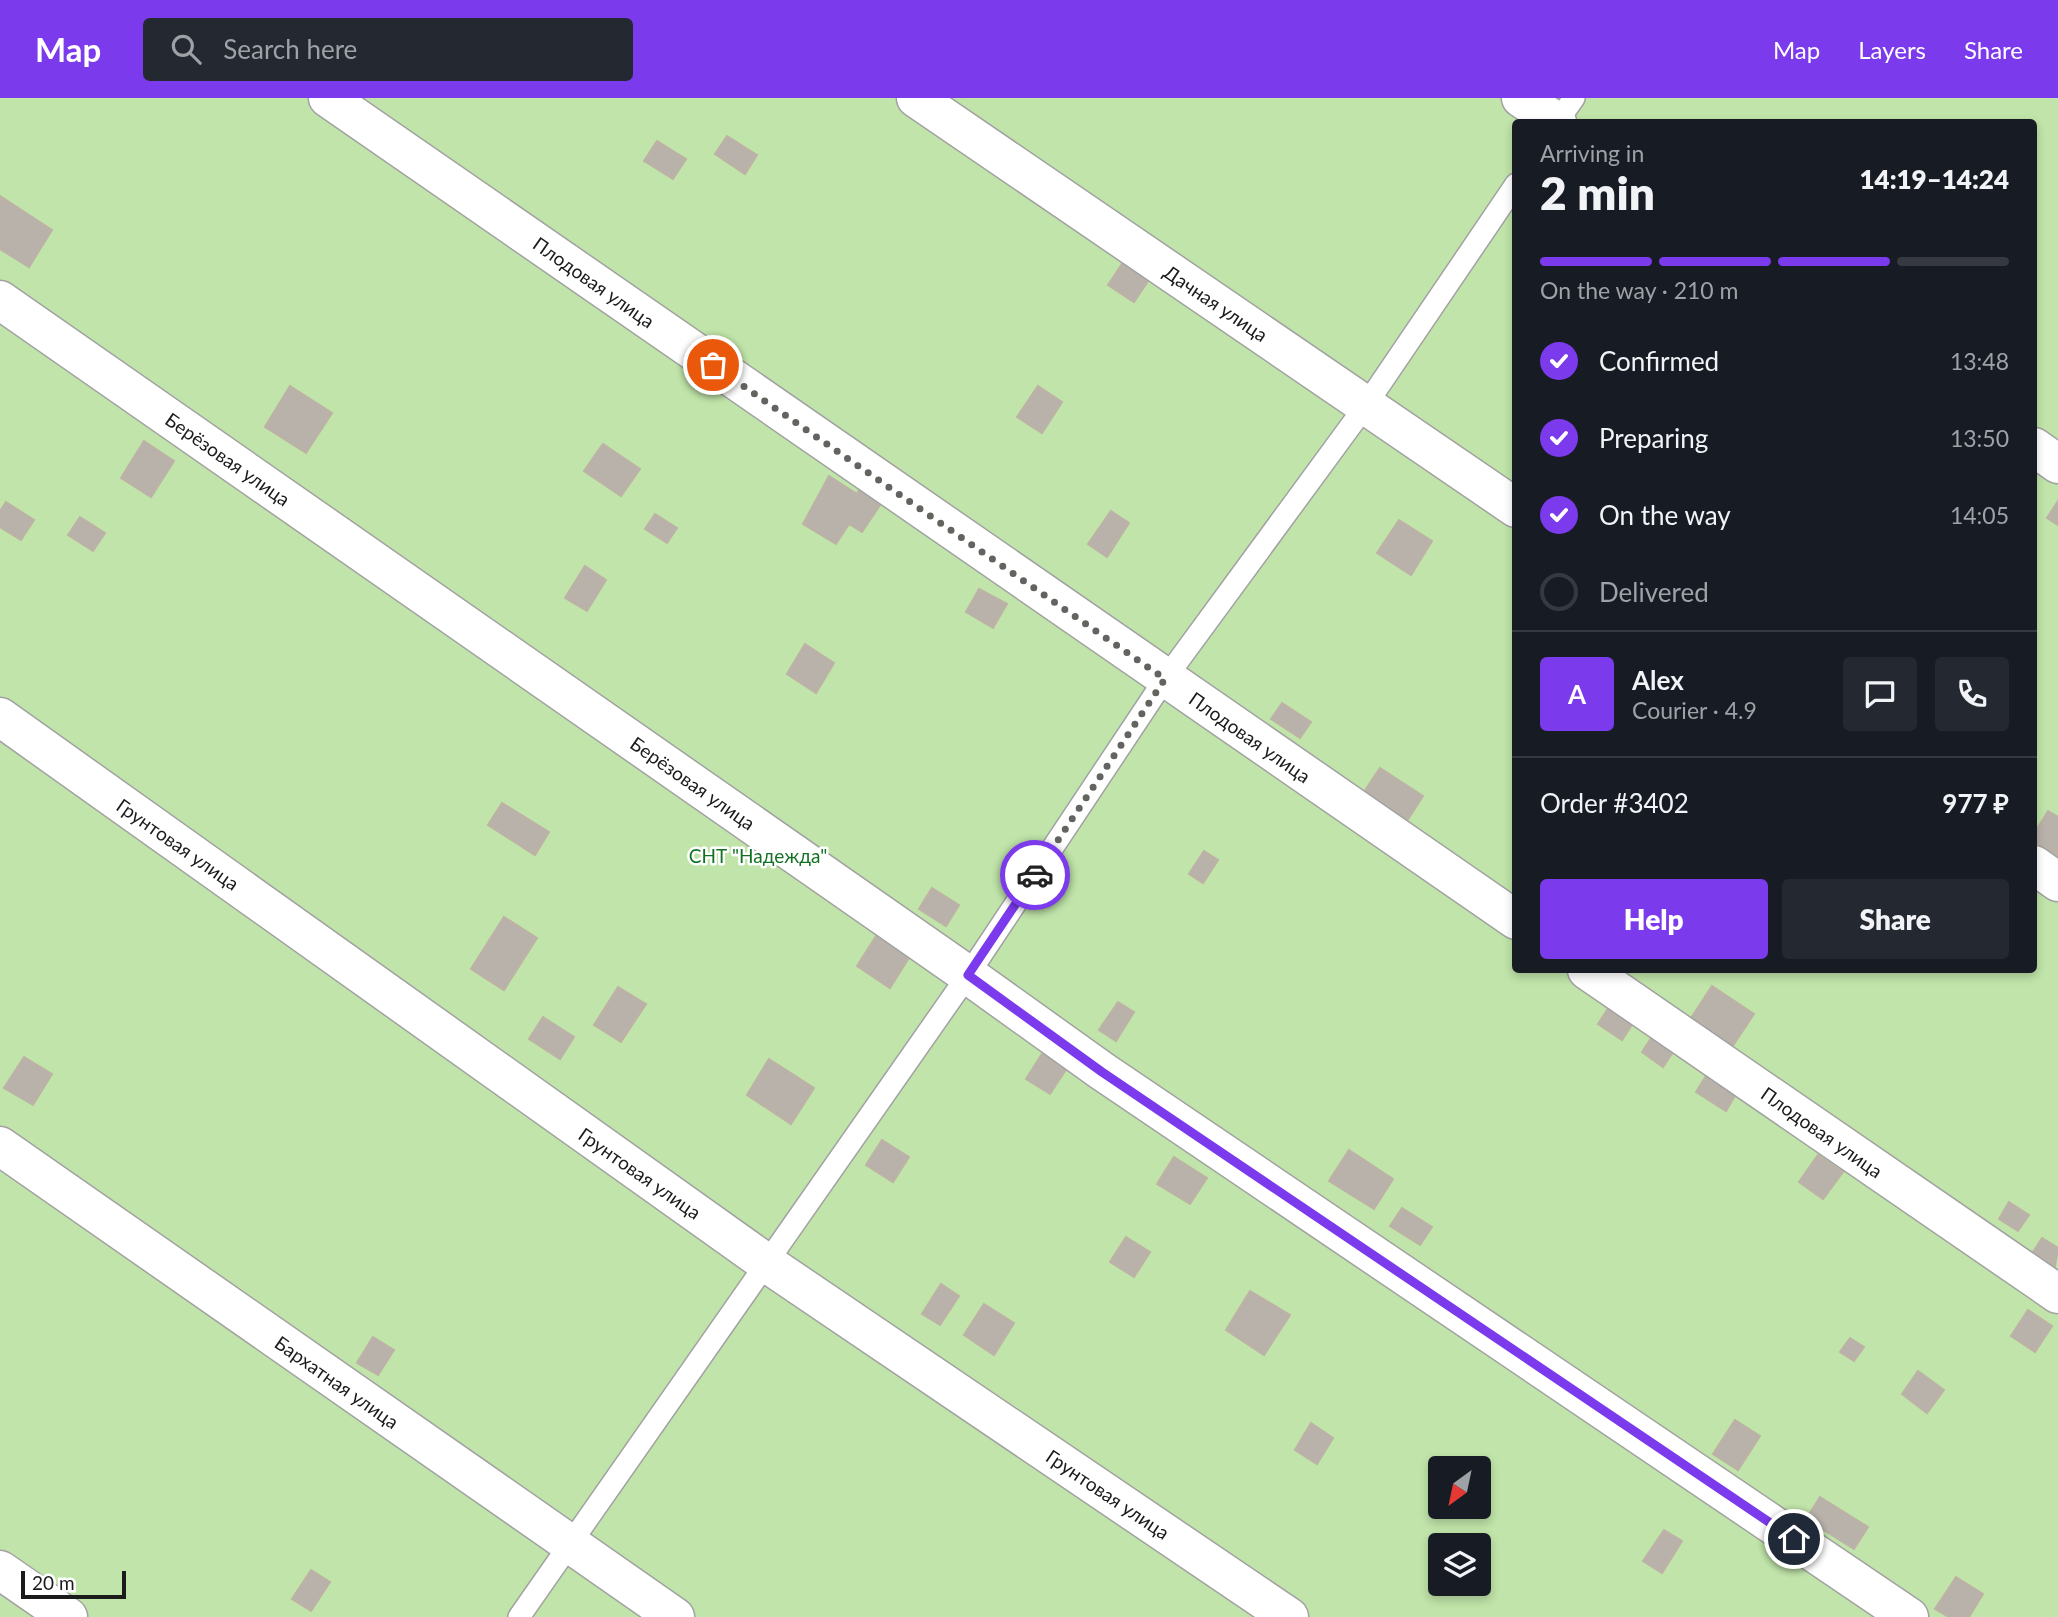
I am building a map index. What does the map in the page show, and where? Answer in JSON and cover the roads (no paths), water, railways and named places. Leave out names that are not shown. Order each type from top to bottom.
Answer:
[{"type":"street","name":"Плодовая улица","points":[[328,98],[1512,917]]},
{"type":"street","name":"Дачная улица","points":[[916,98],[1512,505]]},
{"type":"street","points":[[1521,98],[1552,119]]},
{"type":"street","name":"Берёзовая улица","points":[[0,300],[968,975],[1102,1072],[1909,1617]]},
{"type":"street","points":[[2037,449],[2058,464]]},
{"type":"street","name":"Грунтовая улица","points":[[0,717],[765,1262],[1289,1617]]},
{"type":"street","points":[[2037,867],[2058,882]]},
{"type":"street","name":"Плодовая улица","points":[[1591,973],[2058,1294]]},
{"type":"street","name":"Бархатная улица","points":[[0,1146],[675,1617]]},
{"type":"street","points":[[0,1570],[68,1617]]},
{"type":"lane","points":[[1559,119],[1574,98]]},
{"type":"lane","points":[[519,1617],[968,975],[1165,679],[1366,405],[1512,190]]},
{"type":"park label","name":"СНТ \"Надежда\"","points":[[758,855]]}]
